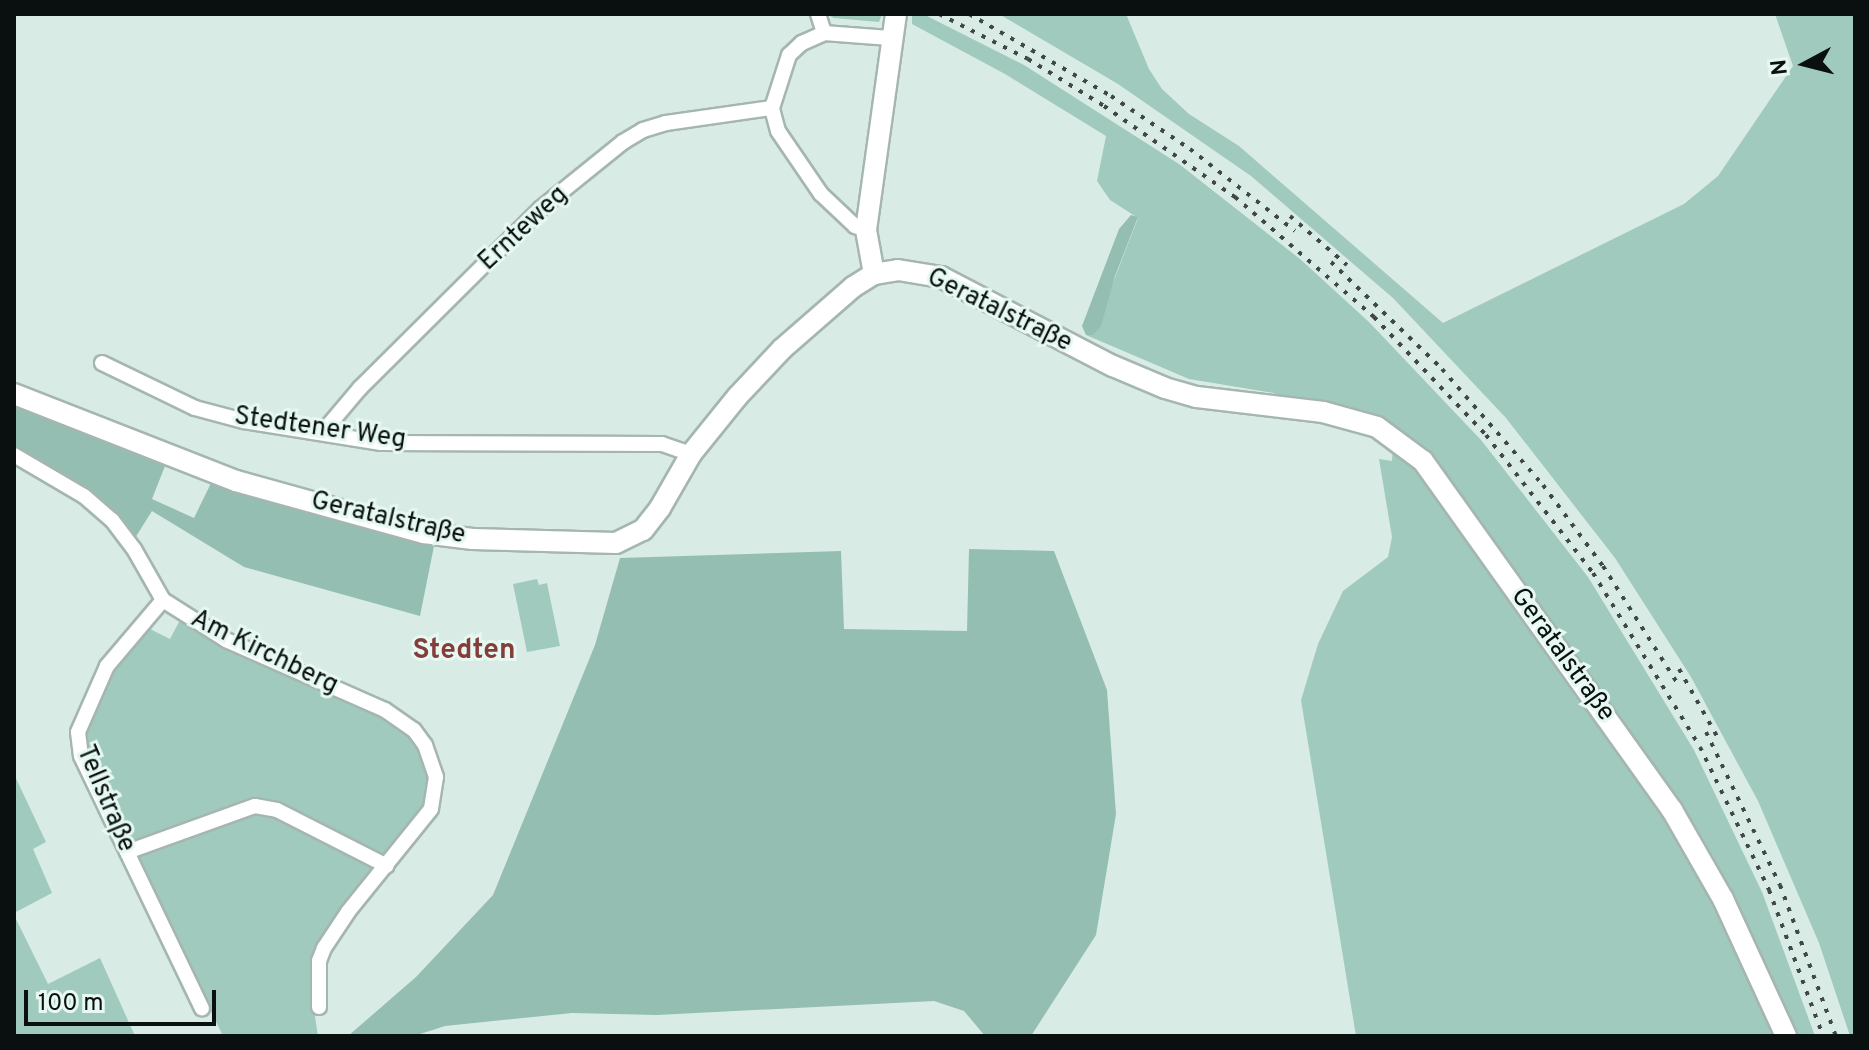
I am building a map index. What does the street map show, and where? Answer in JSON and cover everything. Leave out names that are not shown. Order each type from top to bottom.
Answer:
[{"type":"street","points":[[818,14],[824,33]]},
{"type":"street","points":[[874,274],[866,230],[890,38],[896,14]]},
{"type":"street","points":[[866,230],[855,226],[807,176],[778,131],[772,108],[789,55],[802,43],[824,33],[890,38]]},
{"type":"street","name":"Ernteweg","points":[[323,432],[360,388],[540,209],[623,142],[643,130],[666,123],[772,108]]},
{"type":"street","name":"Geratalstraße","points":[[14,394],[236,481],[424,533],[473,539],[616,543],[643,530],[660,508],[691,454],[768,363],[808,325],[874,274],[898,270],[941,277],[1113,366],[1165,388],[1197,397],[1352,418],[1377,427],[1414,453],[1672,810],[1730,912],[1786,1036]]},
{"type":"street","name":"Stedtener Weg","points":[[102,363],[195,408],[244,421],[381,443],[662,444],[691,454]]},
{"type":"street","name":"Am Kirchberg","points":[[14,455],[84,496],[112,520],[134,549],[163,600],[226,640],[385,710],[414,730],[433,762],[435,794],[423,822],[348,912],[324,948],[319,961],[319,1007]]},
{"type":"street","name":"Tellstraße","points":[[163,600],[107,666],[78,732],[81,756],[202,1009]]},
{"type":"street","points":[[127,852],[255,806],[277,810],[387,866]]},
{"type":"green space","points":[[826,14],[882,14],[879,22],[834,18]]},
{"type":"green space","points":[[912,14],[923,14],[1024,65],[1179,164],[1300,259],[1369,322],[1481,440],[1588,577],[1694,750],[1762,892],[1815,1036],[1796,1036],[1758,946],[1680,805],[1425,449],[1403,431],[1354,408],[1274,398],[1274,393],[1189,379],[1086,335],[1093,334],[1138,218],[1110,200],[1097,181],[1106,136],[1005,74],[912,24]]},
{"type":"green space","points":[[999,14],[1126,14],[1149,69],[1162,89],[1189,114],[1239,146],[1443,323],[1684,204],[1718,176],[1793,66],[1775,14],[1855,14],[1855,1036],[1850,1036],[1819,943],[1758,801],[1691,677],[1615,558],[1506,418],[1393,298],[1251,176],[1118,84]]},
{"type":"green space","points":[[1131,215],[1138,217],[1115,276],[1101,326],[1093,335],[1086,335],[1082,326],[1119,229]]},
{"type":"green space","points":[[14,406],[167,461],[152,499],[194,518],[213,479],[435,541],[420,616],[244,567],[152,511],[135,538],[108,507],[77,483],[14,446]]},
{"type":"green space","points":[[1393,444],[1412,462],[1693,857],[1779,1036],[1356,1036],[1301,700],[1318,644],[1343,591],[1388,557],[1392,537],[1379,459],[1392,461]]},
{"type":"green space","points":[[969,549],[1054,551],[1107,690],[1116,814],[1096,935],[1031,1036],[985,1036],[964,1011],[934,1001],[657,1015],[572,1013],[445,1026],[414,1036],[348,1036],[416,977],[493,895],[595,645],[620,558],[841,551],[844,629],[967,631]]},
{"type":"green space","points":[[537,579],[539,585],[547,583],[560,646],[527,652],[513,584]]},
{"type":"green space","points":[[180,620],[397,726],[412,737],[422,751],[430,785],[424,809],[392,853],[375,855],[275,802],[263,801],[128,843],[88,759],[84,734],[107,675],[146,627],[170,639]]},
{"type":"green space","points":[[14,774],[46,842],[33,849],[52,893],[14,913]]},
{"type":"green space","points":[[259,813],[275,815],[372,867],[373,874],[344,907],[312,997],[318,1036],[223,1036],[134,855]]},
{"type":"green space","points":[[14,915],[48,984],[100,958],[135,1036],[14,1036]]},
{"type":"railway","points":[[939,14],[1028,59],[1104,106],[1235,197],[1374,317],[1486,435],[1593,573],[1700,747],[1769,890],[1823,1036]]},
{"type":"railway","points":[[969,14],[1111,96],[1190,149],[1295,231]]},
{"type":"railway","points":[[1290,216],[1347,265]]},
{"type":"railway","points":[[1331,262],[1442,369],[1543,485],[1603,566],[1678,684]]},
{"type":"railway","points":[[1679,669],[1718,738]]},
{"type":"railway","points":[[1706,732],[1780,885],[1836,1036]]},
{"type":"district","name":"Stedten","points":[[464,651]]}]
